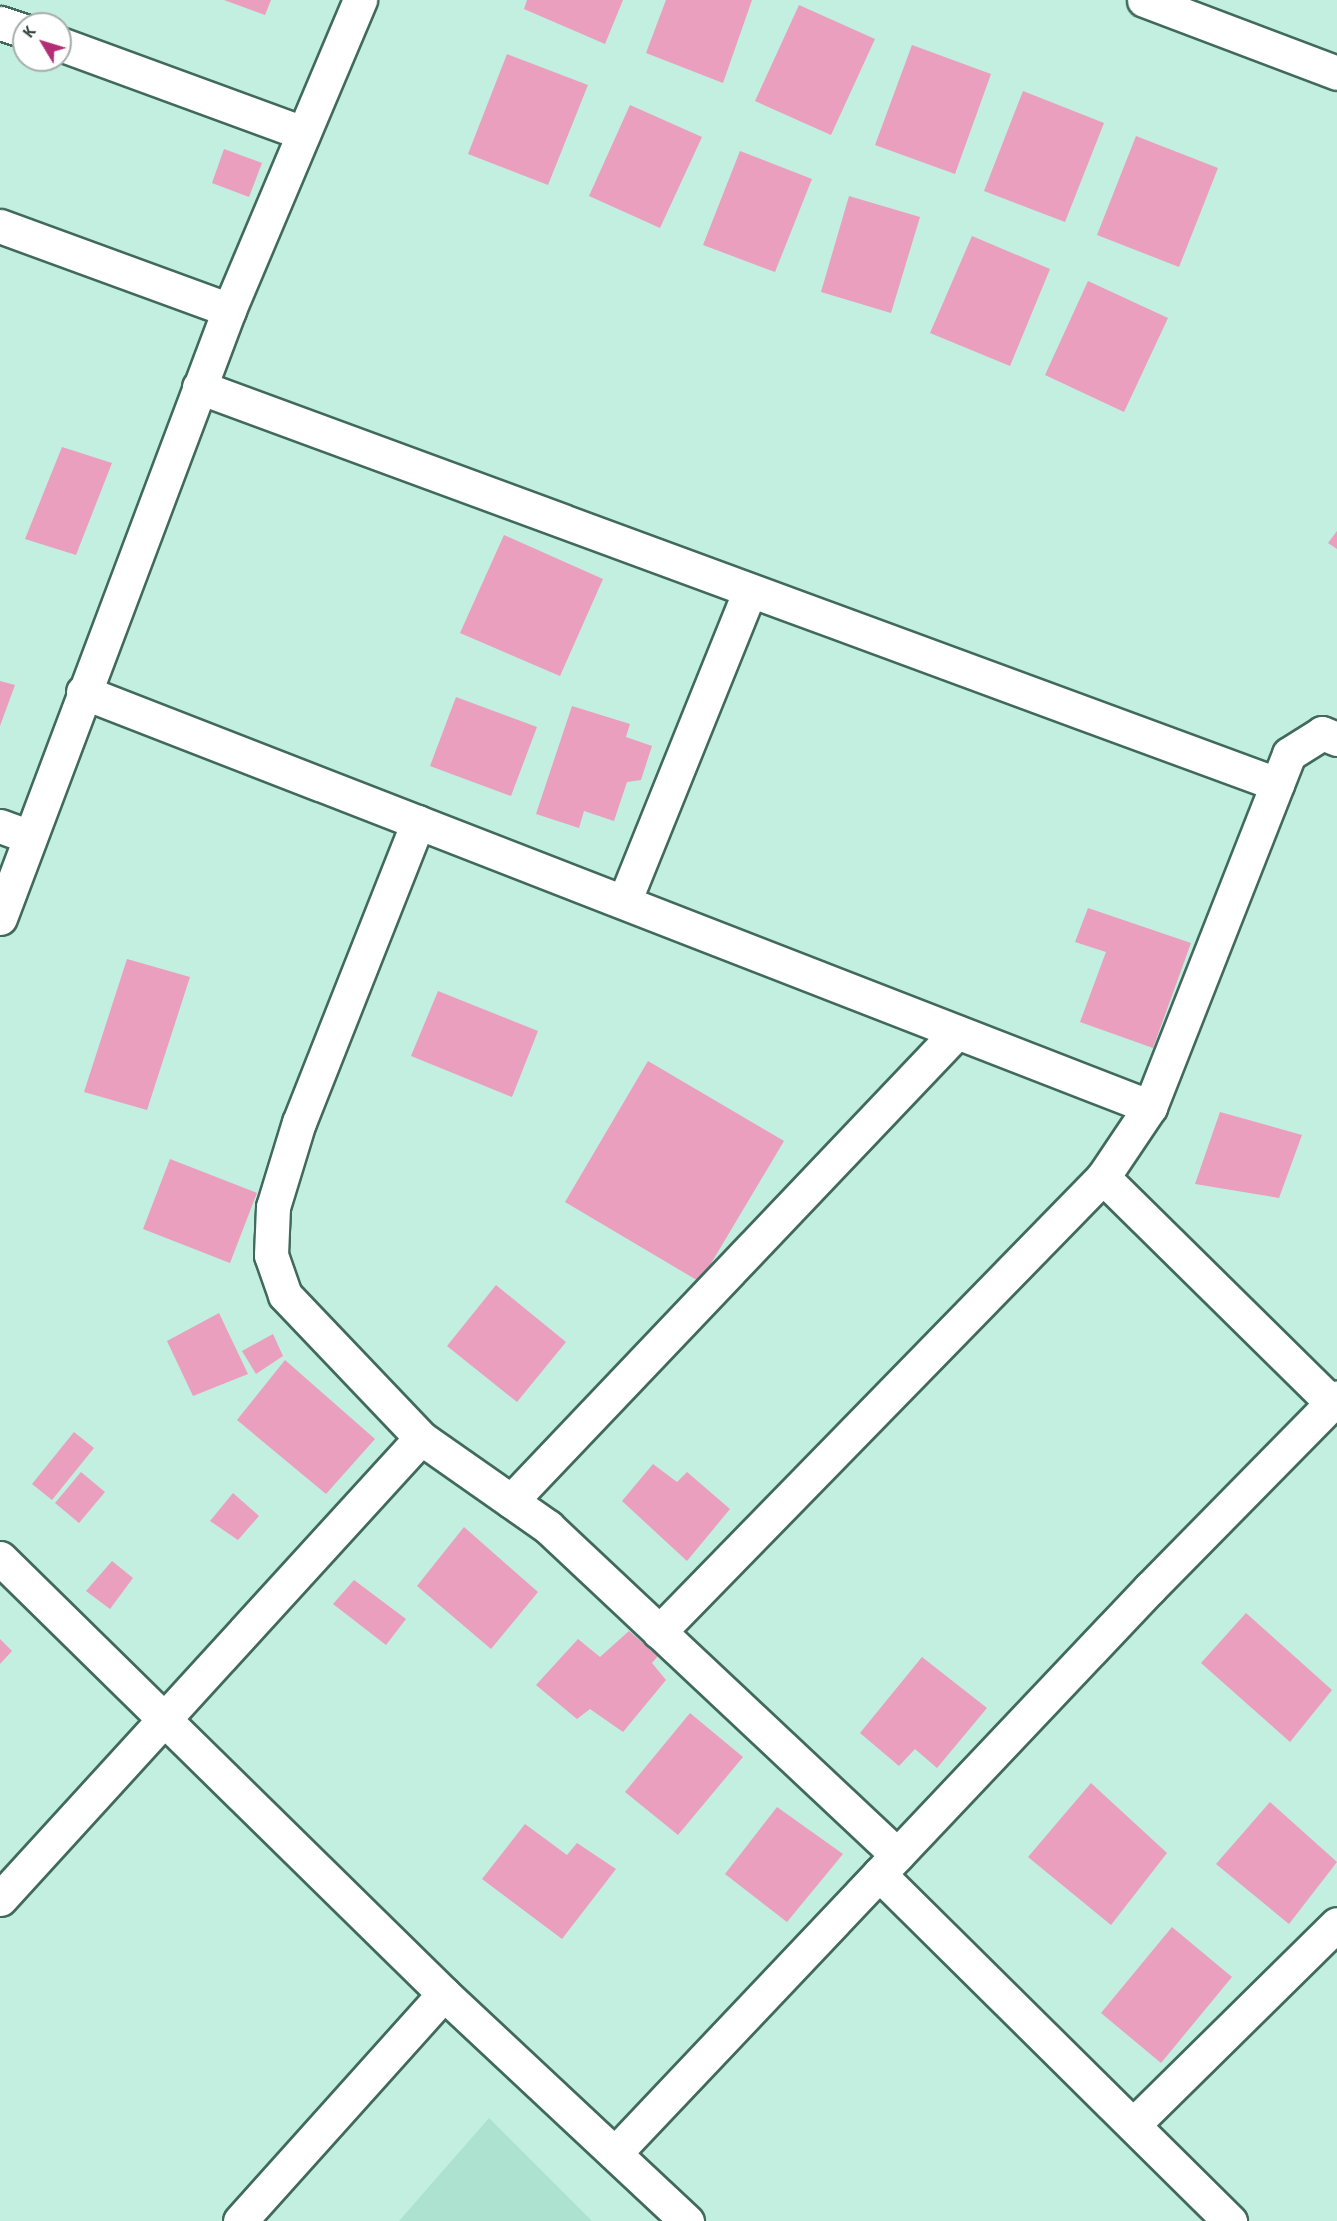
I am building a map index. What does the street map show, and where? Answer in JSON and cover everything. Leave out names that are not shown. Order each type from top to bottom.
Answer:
[{"type":"street","points":[[0,918],[83,692],[229,310],[360,0]]},
{"type":"street","points":[[1144,0],[1337,73]]},
{"type":"street","points":[[72,48],[303,133]]},
{"type":"street","points":[[0,226],[229,310]]},
{"type":"street","points":[[199,387],[1277,784]]},
{"type":"street","points":[[624,902],[750,590]]},
{"type":"street","points":[[83,692],[1150,1107]]},
{"type":"street","points":[[659,1632],[1103,1177],[1150,1107],[1289,754],[1310,737],[1322,733],[1337,739]]},
{"type":"street","points":[[417,822],[298,1122],[273,1207],[271,1255],[285,1295],[421,1437],[548,1527],[659,1632],[888,1865],[1133,2126],[1230,2221]]},
{"type":"street","points":[[0,826],[30,837]]},
{"type":"street","points":[[511,1501],[957,1032]]},
{"type":"street","points":[[616,2151],[1335,1400],[1103,1177]]},
{"type":"street","points":[[0,1899],[164,1722],[421,1437]]},
{"type":"street","points":[[0,1558],[164,1722],[444,1994],[616,2151],[687,2221]]},
{"type":"street","points":[[1133,2126],[1337,1924]]},
{"type":"street","points":[[240,2221],[444,1994]]},
{"type":"shaded area","points":[[489,2118],[592,2221],[399,2221]]},
{"type":"building","points":[[224,0],[271,0],[265,15]]},
{"type":"building","points":[[527,0],[623,0],[605,44],[524,9]]},
{"type":"building","points":[[666,0],[752,0],[723,83],[646,53]]},
{"type":"building","points":[[799,5],[875,39],[831,135],[755,101]]},
{"type":"building","points":[[912,45],[991,74],[955,174],[875,145]]},
{"type":"building","points":[[507,54],[588,85],[548,185],[468,154]]},
{"type":"building","points":[[1023,91],[1104,123],[1065,222],[984,191]]},
{"type":"building","points":[[630,105],[702,137],[660,228],[589,196]]},
{"type":"building","points":[[1136,136],[1218,168],[1179,267],[1097,235]]},
{"type":"building","points":[[224,149],[262,163],[249,197],[212,183]]},
{"type":"building","points":[[740,151],[812,179],[775,272],[703,245]]},
{"type":"building","points":[[849,196],[920,217],[891,313],[821,292]]},
{"type":"building","points":[[972,236],[1050,269],[1010,366],[930,333]]},
{"type":"building","points":[[1088,281],[1168,318],[1124,412],[1045,375]]},
{"type":"building","points":[[62,447],[112,463],[76,555],[25,539]]},
{"type":"building","points":[[1337,531],[1337,549],[1328,543]]},
{"type":"building","points":[[504,535],[603,579],[560,676],[460,633]]},
{"type":"building","points":[[0,681],[15,685],[0,726]]},
{"type":"building","points":[[456,697],[537,727],[511,796],[430,766]]},
{"type":"building","points":[[572,706],[630,724],[626,737],[652,746],[641,780],[627,782],[614,821],[584,811],[579,828],[536,814]]},
{"type":"building","points":[[1088,908],[1191,943],[1153,1048],[1080,1022],[1106,952],[1075,942]]},
{"type":"building","points":[[127,959],[190,977],[147,1110],[84,1092]]},
{"type":"building","points":[[438,991],[538,1031],[512,1097],[411,1056]]},
{"type":"building","points":[[648,1061],[784,1141],[700,1282],[565,1202]]},
{"type":"building","points":[[1220,1112],[1302,1135],[1279,1198],[1195,1184]]},
{"type":"building","points":[[170,1159],[257,1193],[230,1263],[143,1229]]},
{"type":"building","points":[[496,1285],[566,1342],[517,1402],[447,1346]]},
{"type":"building","points":[[219,1313],[248,1374],[193,1396],[167,1341]]},
{"type":"building","points":[[273,1334],[283,1356],[256,1374],[242,1351]]},
{"type":"building","points":[[285,1360],[375,1439],[326,1494],[237,1420]]},
{"type":"building","points":[[74,1432],[94,1448],[52,1500],[32,1484]]},
{"type":"building","points":[[653,1464],[677,1482],[687,1472],[730,1509],[687,1561],[622,1501]]},
{"type":"building","points":[[81,1472],[105,1492],[79,1523],[55,1503]]},
{"type":"building","points":[[233,1493],[259,1516],[238,1540],[210,1521]]},
{"type":"building","points":[[464,1527],[538,1592],[491,1649],[417,1586]]},
{"type":"building","points":[[112,1561],[133,1578],[110,1609],[86,1591]]},
{"type":"building","points":[[354,1580],[406,1619],[386,1645],[333,1604]]},
{"type":"building","points":[[1246,1613],[1332,1690],[1290,1742],[1201,1663]]},
{"type":"building","points":[[629,1631],[658,1656],[652,1663],[666,1680],[623,1732],[590,1709],[577,1719],[536,1685],[578,1639],[600,1657]]},
{"type":"building","points":[[0,1639],[12,1651],[0,1664]]},
{"type":"building","points":[[922,1657],[987,1708],[937,1768],[915,1749],[899,1766],[860,1733]]},
{"type":"building","points":[[690,1713],[743,1757],[678,1835],[625,1792]]},
{"type":"building","points":[[1091,1783],[1167,1853],[1111,1925],[1028,1857]]},
{"type":"building","points":[[1270,1802],[1337,1862],[1289,1924],[1216,1864]]},
{"type":"building","points":[[777,1807],[843,1854],[787,1922],[725,1874]]},
{"type":"building","points":[[525,1824],[567,1855],[577,1843],[616,1869],[562,1939],[482,1879]]},
{"type":"building","points":[[1172,1927],[1232,1977],[1161,2063],[1101,2013]]}]
